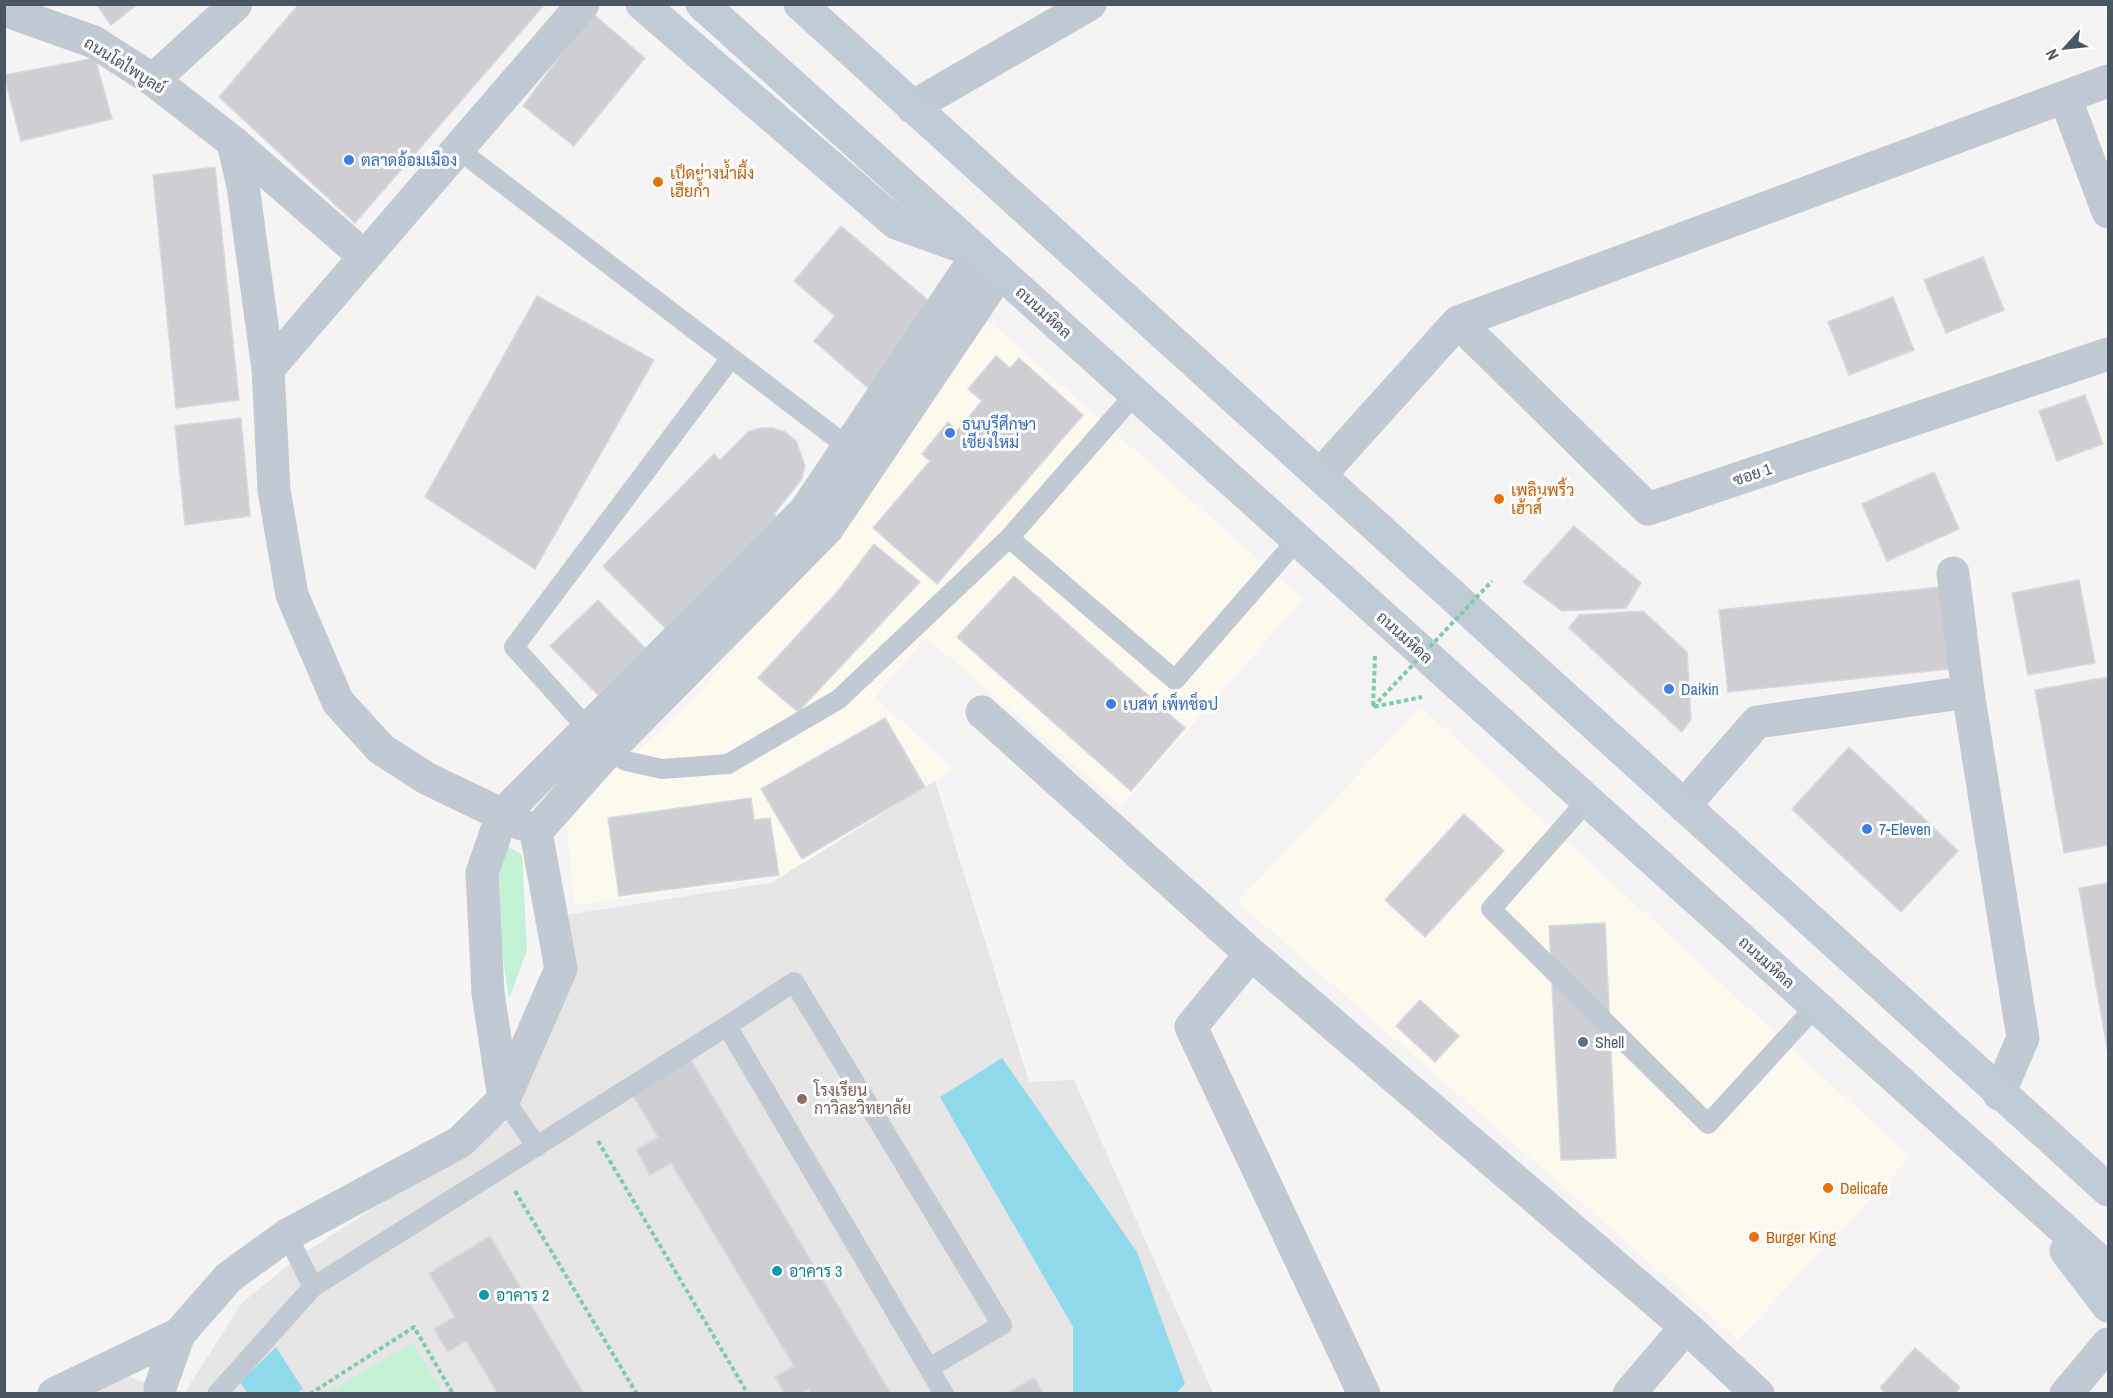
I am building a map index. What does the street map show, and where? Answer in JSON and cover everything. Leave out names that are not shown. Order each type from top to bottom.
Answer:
[{"type":"main road","points":[[642,4],[896,223],[989,263]]},
{"type":"main road","name":"ถนนมหิดล","points":[[702,4],[2109,1269]]},
{"type":"main road","points":[[800,4],[1321,474],[1999,1094],[2109,1190]]},
{"type":"main road","points":[[814,4],[912,106]]},
{"type":"main road","points":[[2066,1151],[2109,1181]]},
{"type":"main road","points":[[2013,1184],[2109,1306]]},
{"type":"street","points":[[153,80],[236,4]]},
{"type":"street","points":[[268,369],[583,4]]},
{"type":"street","points":[[912,106],[1090,4]]},
{"type":"street","name":"ถนนโตไพบูลย์","points":[[4,10],[94,42],[153,80],[232,142],[365,257]]},
{"type":"street","points":[[1321,474],[1458,322],[2109,81]]},
{"type":"street","points":[[2065,97],[2109,212]]},
{"type":"street","points":[[232,142],[243,186],[268,369],[274,490],[292,595],[338,702],[381,749],[426,778],[536,832]]},
{"type":"street","points":[[504,1099],[488,993],[482,873],[502,815],[598,740],[827,529],[893,406],[989,263]]},
{"type":"street","name":"ซอย 1","points":[[1458,322],[1648,509],[2109,354]]},
{"type":"street","points":[[158,1391],[179,1334],[230,1277],[287,1235],[460,1142],[504,1099],[561,969],[536,832],[598,740],[805,511],[848,447],[893,406]]},
{"type":"street","points":[[1953,573],[1968,692],[2023,1038],[1999,1094]]},
{"type":"street","points":[[1684,806],[1757,722],[1968,692]]},
{"type":"street","points":[[982,712],[1251,954],[1686,1327],[1758,1394]]},
{"type":"street","points":[[1251,954],[1191,1027],[1364,1394]]},
{"type":"street","points":[[1629,1394],[1686,1327]]},
{"type":"street","points":[[54,1394],[179,1334]]},
{"type":"street","points":[[2066,1394],[2109,1344]]},
{"type":"lane","points":[[459,150],[848,447]]},
{"type":"lane","points":[[731,357],[514,648],[598,740],[626,761],[662,769],[728,764],[839,699],[1009,538],[1135,394]]},
{"type":"lane","points":[[1009,538],[1174,680],[1297,540]]},
{"type":"lane","points":[[1587,801],[1491,909],[1708,1124],[1816,1006]]},
{"type":"lane","points":[[217,1394],[313,1287],[502,1170],[794,982],[1002,1325],[929,1368]]},
{"type":"lane","points":[[727,1026],[944,1394]]},
{"type":"lane","points":[[504,1099],[537,1147]]},
{"type":"lane","points":[[287,1235],[313,1287]]},
{"type":"path","points":[[1373,707],[1492,580]]},
{"type":"path","points":[[584,1118],[748,1394]]},
{"type":"path","points":[[502,1170],[637,1394]]},
{"type":"path","points":[[310,1394],[414,1327],[453,1394]]},
{"type":"shaded area","points":[[984,317],[1303,599],[1121,806],[926,637],[875,697],[954,769],[781,877],[574,905],[566,816],[695,698],[845,513]]},
{"type":"shaded area","points":[[1421,707],[1910,1157],[1738,1340],[1238,902]]},
{"type":"shaded area","name":"โรงเรียน กาวิละวิทยาลัย","points":[[935,781],[1029,1082],[1074,1080],[1213,1393],[88,1394],[111,1370],[160,1388],[185,1392],[242,1303],[298,1257],[517,1115],[560,956],[560,916],[771,883]]},
{"type":"green space","points":[[502,843],[522,855],[527,950],[509,999],[491,875]]},
{"type":"green space","points":[[412,1343],[443,1393],[327,1393]]},
{"type":"water","points":[[1002,1058],[1137,1252],[1185,1384],[1176,1393],[1073,1393],[1073,1327],[940,1097]]},
{"type":"water","points":[[276,1347],[303,1389],[296,1393],[247,1393],[240,1382]]},
{"type":"building","points":[[96,4],[138,4],[111,25]]},
{"type":"building","name":"ตลาดอ้อมเมือง","points":[[299,4],[545,4],[355,223],[219,97]]},
{"type":"building","points":[[592,13],[645,58],[574,146],[523,106]]},
{"type":"building","points":[[95,58],[112,119],[21,141],[4,75]]},
{"type":"building","points":[[215,167],[239,400],[176,408],[153,175]]},
{"type":"building","points":[[841,226],[936,307],[868,388],[814,341],[835,316],[794,281]]},
{"type":"building","points":[[1983,257],[2004,310],[1946,333],[1924,280]]},
{"type":"building","points":[[537,296],[654,360],[535,569],[425,497]]},
{"type":"building","points":[[1893,297],[1914,350],[1849,375],[1828,322]]},
{"type":"building","points":[[996,356],[1010,368],[1019,358],[1083,415],[937,584],[873,528],[930,461],[922,454],[948,422],[957,431],[982,401],[968,389]]},
{"type":"building","points":[[2085,395],[2103,444],[2057,461],[2039,411]]},
{"type":"building","points":[[241,418],[250,516],[185,525],[175,426]]},
{"type":"building","points":[[760,428],[773,428],[785,432],[796,441],[805,466],[802,479],[774,514],[782,522],[671,634],[603,566],[714,454],[720,460],[748,432]]},
{"type":"building","points":[[1934,472],[1959,529],[1887,561],[1862,504]]},
{"type":"building","points":[[1574,526],[1641,583],[1626,608],[1562,611],[1523,582]]},
{"type":"building","points":[[874,544],[920,582],[798,712],[758,678],[839,590]]},
{"type":"building","points":[[1014,576],[1185,728],[1131,791],[957,637]]},
{"type":"building","points":[[2079,580],[2095,663],[2028,675],[2012,593]]},
{"type":"building","points":[[1950,586],[1959,668],[1728,692],[1719,610]]},
{"type":"building","points":[[598,600],[646,649],[598,695],[550,646]]},
{"type":"building","points":[[1643,611],[1687,652],[1691,719],[1682,732],[1569,628],[1579,615]]},
{"type":"building","points":[[2108,677],[2108,845],[2064,853],[2035,690]]},
{"type":"building","points":[[885,718],[925,787],[802,859],[761,789]]},
{"type":"building","points":[[1849,747],[1958,851],[1901,912],[1792,809]]},
{"type":"building","points":[[751,798],[754,820],[770,818],[779,875],[619,896],[608,818]]},
{"type":"building","points":[[1464,814],[1504,851],[1425,937],[1385,900]]},
{"type":"building","points":[[2108,883],[2108,1054],[2079,888]]},
{"type":"building","name":"Shell","points":[[1605,923],[1616,1158],[1561,1160],[1549,926]]},
{"type":"building","points":[[1420,1000],[1459,1036],[1435,1062],[1396,1026]]},
{"type":"building","name":"อาคาร 3","points":[[689,1057],[891,1394],[811,1394],[809,1389],[801,1394],[785,1394],[775,1377],[794,1366],[671,1163],[650,1175],[636,1150],[658,1137],[631,1092]]},
{"type":"building","name":"อาคาร 2","points":[[490,1236],[584,1394],[498,1394],[466,1341],[448,1352],[434,1329],[455,1317],[429,1273]]},
{"type":"building","points":[[1915,1348],[1960,1387],[1955,1394],[1887,1394],[1880,1388]]},
{"type":"building","points":[[1034,1377],[1044,1394],[1006,1394]]},
{"type":"place","name":"ตลาดอ้อมเมือง","points":[[349,160]]},
{"type":"place","name":"เป็ดย่างน้ำผึ้ง เฮียก้ำ","points":[[658,182]]},
{"type":"place","name":"ธนบุรีศึกษา เชียงใหม่","points":[[950,433]]},
{"type":"place","name":"เพลินพริ้ว เฮ้าส์","points":[[1499,499]]},
{"type":"place","name":"Daikin","points":[[1669,689]]},
{"type":"place","name":"เบสท์ เพ็ทช็อป","points":[[1111,704]]},
{"type":"place","name":"7-Eleven","points":[[1867,829]]},
{"type":"place","name":"Shell","points":[[1583,1042]]},
{"type":"place","name":"โรงเรียน กาวิละวิทยาลัย","points":[[802,1099]]},
{"type":"place","name":"Delicafe","points":[[1828,1188]]},
{"type":"place","name":"Burger King","points":[[1754,1237]]},
{"type":"place","name":"อาคาร 3","points":[[777,1271]]},
{"type":"place","name":"อาคาร 2","points":[[484,1295]]}]
